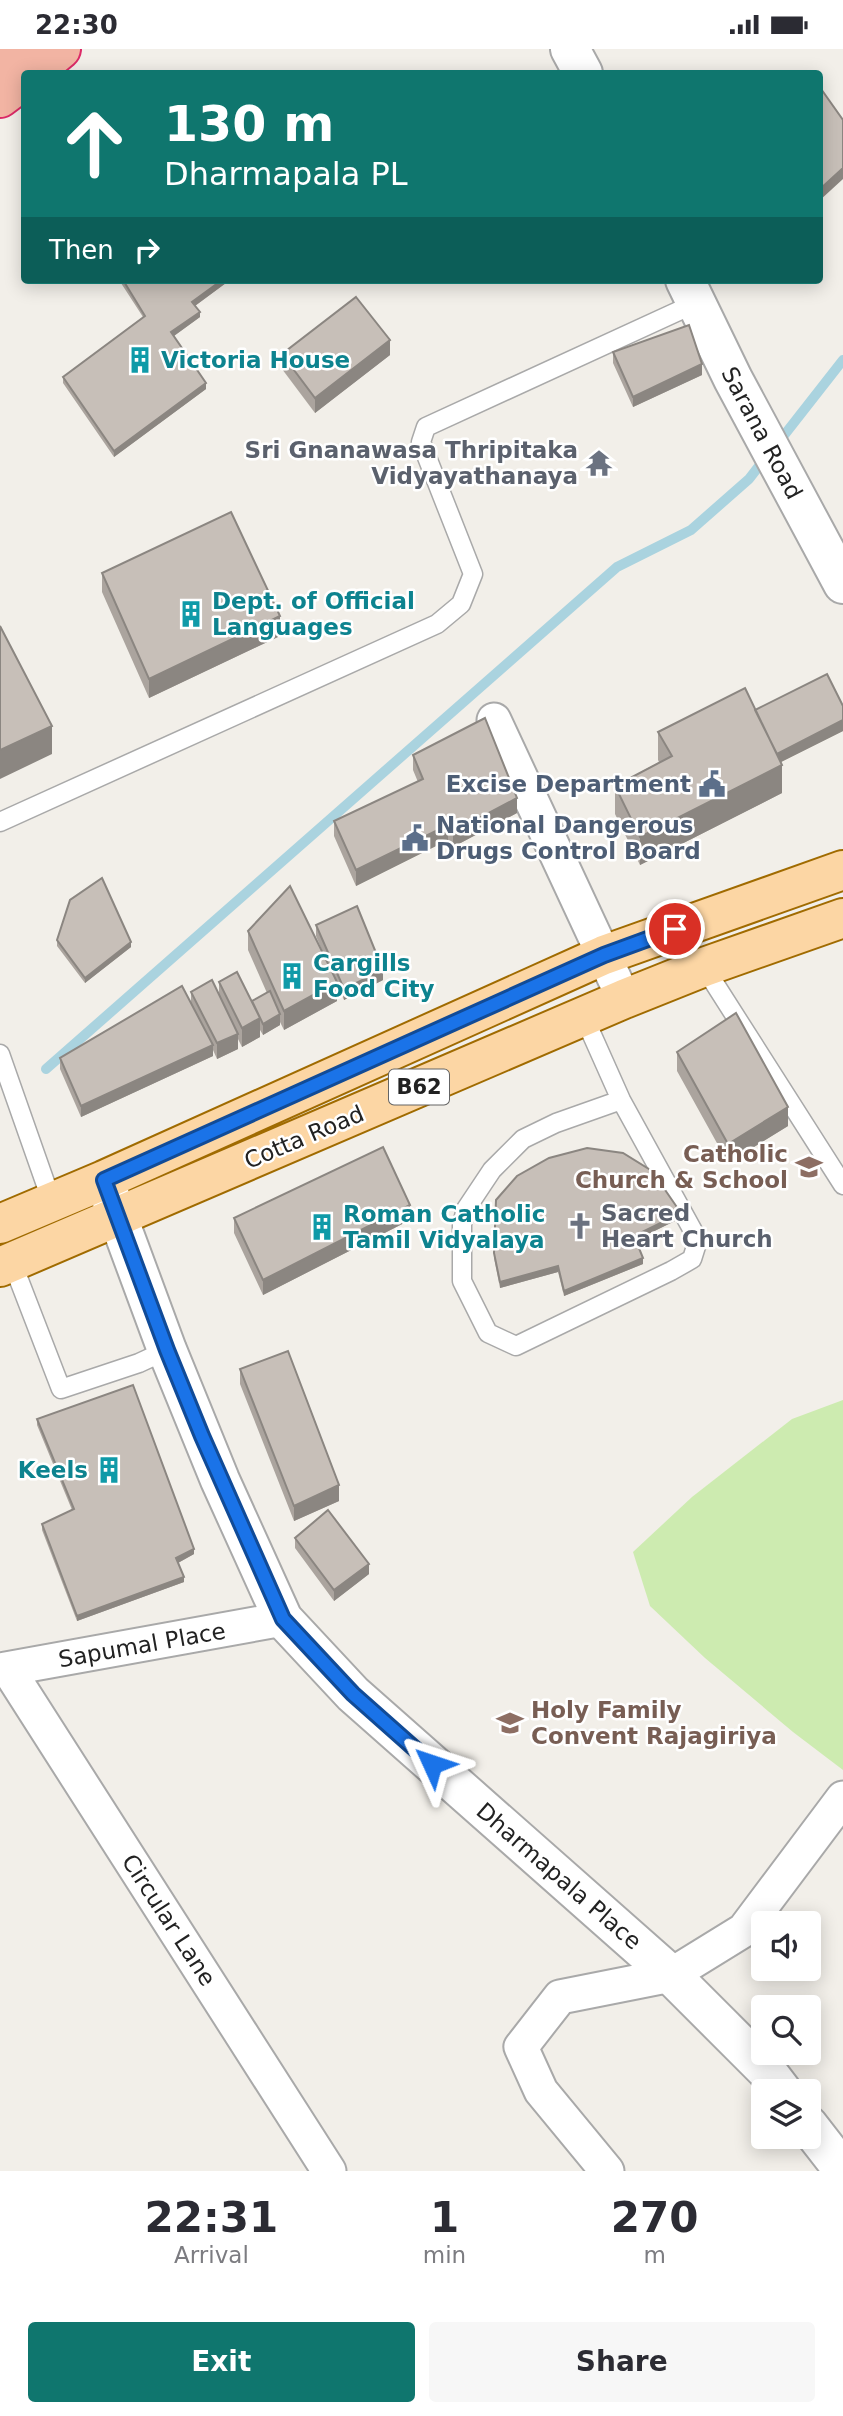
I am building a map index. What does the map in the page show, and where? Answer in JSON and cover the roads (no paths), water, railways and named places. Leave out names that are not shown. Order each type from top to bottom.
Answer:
[{"type":"highway","points":[[0,59],[18,49]]},
{"type":"highway","points":[[36,70],[61,49]]},
{"type":"highway","points":[[0,98],[21,82]]},
{"type":"main road","name":"Cotta Road","points":[[0,1224],[104,1180],[604,955],[843,870]]},
{"type":"main road","name":"Cotta Road","points":[[6,1265],[624,999],[704,967],[843,918]]},
{"type":"street","points":[[570,49],[581,70]]},
{"type":"street","name":"Sarana Road","points":[[691,292],[733,379],[843,584]]},
{"type":"street","points":[[494,720],[624,999]]},
{"type":"street","name":"Dharmapala Place","points":[[104,1180],[167,1350],[220,1481],[283,1619],[353,1694],[671,1975],[773,2079]]},
{"type":"street","name":"Sapumal Place","points":[[4,1670],[283,1619]]},
{"type":"street","name":"Circular Lane","points":[[4,1670],[329,2171]]},
{"type":"street","points":[[607,2171],[541,2091],[521,2047],[560,1997],[671,1975],[744,1930],[843,1798]]},
{"type":"street","points":[[821,2142],[843,2170]]},
{"type":"lane","points":[[0,822],[437,624],[461,604],[473,574],[421,442],[426,427],[691,292]]},
{"type":"lane","points":[[704,967],[843,1185]]},
{"type":"lane","points":[[584,1017],[621,1100],[698,1240],[692,1259],[516,1346],[488,1333],[463,1281],[462,1224],[466,1209],[492,1170],[523,1139],[556,1123],[621,1100]]},
{"type":"lane","points":[[0,1054],[51,1202]]},
{"type":"lane","points":[[6,1265],[61,1389],[139,1363],[167,1350]]},
{"type":"waterway","points":[[778,443],[843,360]]},
{"type":"waterway","points":[[46,1069],[617,567],[691,530],[749,479],[766,457]]},
{"type":"place","name":"Victoria House","points":[[140,360]]},
{"type":"place","name":"Sri Gnanawasa Thripitaka Vidyayathanaya","points":[[599,463]]},
{"type":"place","name":"Dept. of Official Languages","points":[[191,614]]},
{"type":"place","name":"Excise Department","points":[[712,784]]},
{"type":"place","name":"National Dangerous Drugs Control Board","points":[[415,838]]},
{"type":"place","name":"Cargills Food City","points":[[292,976]]},
{"type":"place","name":"Catholic Church & School","points":[[809,1167]]},
{"type":"place","name":"Sacred Heart Church","points":[[580,1226]]},
{"type":"place","name":"Roman Catholic Tamil Vidyalaya","points":[[322,1227]]},
{"type":"place","name":"Keels","points":[[109,1470]]},
{"type":"place","name":"Holy Family Convent Rajagiriya","points":[[510,1723]]}]
